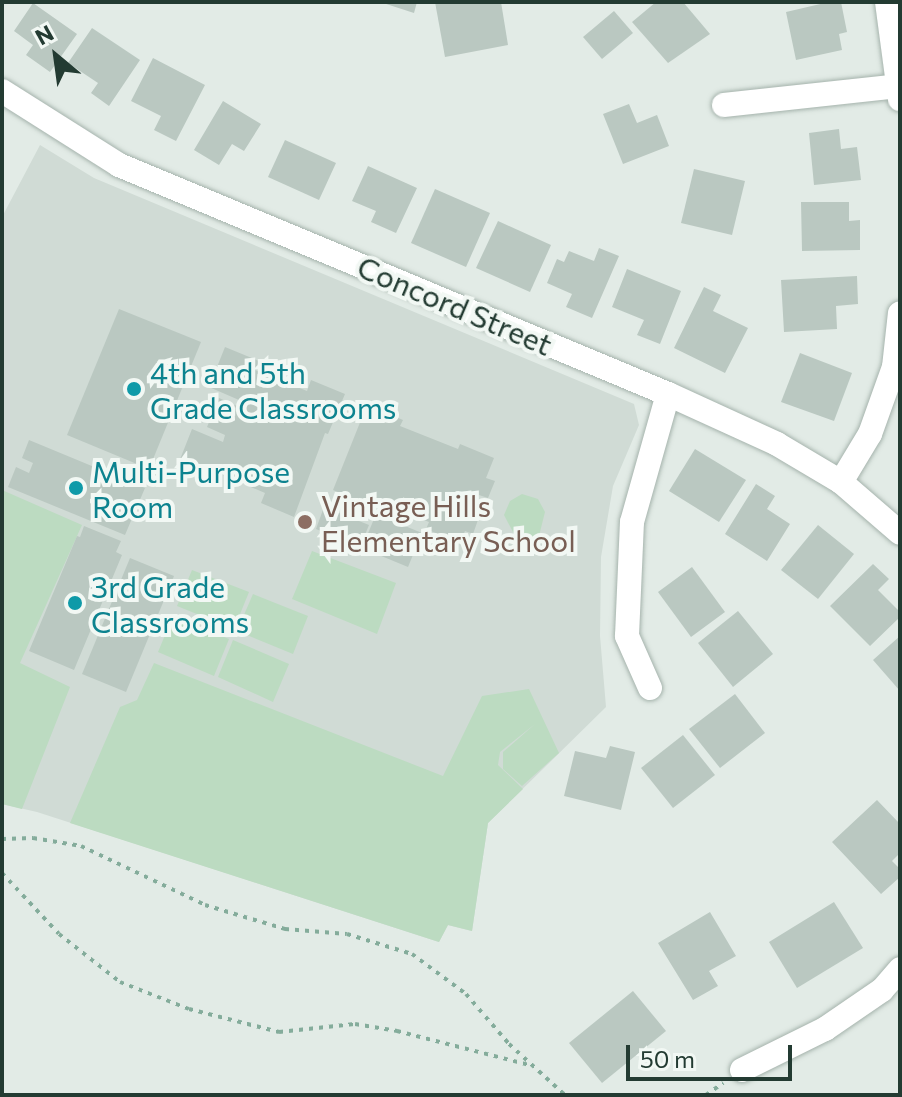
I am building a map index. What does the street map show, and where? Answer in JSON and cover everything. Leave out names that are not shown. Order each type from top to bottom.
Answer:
[{"type":"street","points":[[887,2],[900,102]]},
{"type":"street","points":[[724,105],[900,86]]},
{"type":"street","name":"Concord Street","points":[[2,91],[119,165],[668,394],[777,444],[841,482],[900,533]]},
{"type":"street","points":[[841,482],[870,434],[894,367],[900,313]]},
{"type":"street","points":[[650,688],[627,636],[632,522],[668,394]]},
{"type":"street","points":[[742,1070],[825,1029],[882,990],[900,969]]},
{"type":"path","points":[[2,839],[33,838],[81,846],[205,905],[285,929],[347,934],[412,954],[466,994],[532,1066],[565,1095]]},
{"type":"path","points":[[2,873],[59,934],[120,982],[189,1009],[279,1032],[355,1024],[397,1031],[532,1066]]},
{"type":"shaded area","name":"Vintage Hills Elementary School","points":[[40,145],[94,178],[634,404],[639,425],[613,486],[601,557],[600,636],[606,707],[488,823],[472,931],[448,925],[439,942],[37,812],[2,804],[2,217]]},
{"type":"green space","points":[[2,490],[82,525],[20,663],[70,687],[22,809],[2,804]]},
{"type":"green space","points":[[522,494],[538,499],[545,512],[539,536],[534,539],[514,534],[504,515],[510,501]]},
{"type":"green space","points":[[312,551],[396,583],[377,634],[292,599]]},
{"type":"green space","points":[[192,570],[249,592],[234,629],[177,606]]},
{"type":"green space","points":[[253,594],[308,616],[293,654],[237,631]]},
{"type":"green space","points":[[173,616],[229,639],[214,676],[158,652]]},
{"type":"green space","points":[[233,640],[289,664],[273,702],[218,677]]},
{"type":"green space","points":[[154,663],[443,776],[482,696],[529,689],[559,753],[522,786],[503,769],[503,752],[535,724],[500,752],[498,765],[523,789],[488,823],[472,931],[448,925],[439,942],[70,823],[120,707],[137,700]]},
{"type":"building","points":[[380,2],[417,2],[414,13]]},
{"type":"building","points":[[435,2],[501,2],[508,45],[445,57]]},
{"type":"building","points":[[656,2],[683,2],[710,34],[668,63],[632,22]]},
{"type":"building","points":[[841,2],[847,32],[839,34],[842,50],[796,60],[786,12]]},
{"type":"building","points":[[33,3],[77,34],[50,72],[26,55],[33,45],[14,31]]},
{"type":"building","points":[[614,11],[633,33],[602,59],[583,37]]},
{"type":"building","points":[[92,28],[140,60],[109,106],[91,93],[98,83],[68,63]]},
{"type":"building","points":[[153,58],[205,85],[176,141],[154,130],[161,116],[131,101]]},
{"type":"building","points":[[223,101],[261,124],[244,151],[232,144],[219,165],[194,150]]},
{"type":"building","points":[[629,104],[637,123],[657,115],[669,146],[623,164],[603,114]]},
{"type":"building","points":[[839,129],[841,149],[857,147],[861,180],[814,185],[809,133]]},
{"type":"building","points":[[285,140],[336,163],[319,200],[268,177]]},
{"type":"building","points":[[368,166],[417,188],[396,233],[371,222],[376,211],[352,201]]},
{"type":"building","points":[[694,169],[745,181],[732,235],[681,223]]},
{"type":"building","points":[[435,189],[490,213],[466,267],[411,243]]},
{"type":"building","points":[[801,202],[849,202],[849,221],[860,220],[860,250],[802,251]]},
{"type":"building","points":[[498,221],[551,245],[530,292],[476,268]]},
{"type":"building","points":[[599,248],[619,256],[592,318],[566,307],[572,294],[547,283],[557,259],[564,262],[569,251],[594,261]]},
{"type":"building","points":[[627,269],[681,291],[660,344],[637,335],[644,320],[612,307]]},
{"type":"building","points":[[857,276],[858,304],[836,306],[837,329],[784,332],[781,280]]},
{"type":"building","points":[[704,287],[721,295],[713,311],[748,328],[725,373],[674,348]]},
{"type":"building","name":"4th and 5th Grade Classrooms","points":[[119,309],[201,342],[149,469],[67,435]]},
{"type":"building","points":[[225,347],[259,361],[255,370],[307,391],[311,380],[345,394],[328,434],[325,433],[294,517],[261,503],[265,493],[211,470],[207,480],[177,467],[192,429],[223,442],[225,435],[207,427],[219,398],[237,406],[239,400],[209,387]]},
{"type":"building","points":[[800,353],[852,373],[834,421],[781,402]]},
{"type":"building","points":[[367,405],[403,420],[400,426],[458,449],[460,444],[494,458],[486,478],[495,481],[488,498],[479,495],[471,514],[479,517],[473,534],[465,531],[460,543],[426,529],[429,522],[370,498],[367,504],[333,490]]},
{"type":"building","name":"Multi-Purpose Room","points":[[29,440],[145,488],[125,535],[8,487],[16,467],[29,473],[33,463],[22,458]]},
{"type":"building","points":[[695,449],[746,480],[719,522],[669,491]]},
{"type":"building","points":[[756,484],[775,496],[767,509],[790,524],[767,561],[725,534]]},
{"type":"building","points":[[324,507],[369,525],[360,547],[316,529]]},
{"type":"building","points":[[376,514],[422,533],[408,567],[362,548]]},
{"type":"building","points":[[818,525],[854,554],[818,599],[781,570]]},
{"type":"building","name":"3rd Grade Classrooms","points":[[84,526],[121,541],[116,552],[122,555],[74,670],[29,651]]},
{"type":"building","name":"3rd Grade Classrooms","points":[[130,558],[174,576],[126,692],[82,674]]},
{"type":"building","points":[[873,564],[889,579],[878,590],[900,612],[900,617],[870,646],[830,606]]},
{"type":"building","points":[[692,567],[725,612],[691,637],[658,592]]},
{"type":"building","points":[[738,611],[773,654],[733,687],[698,643]]},
{"type":"building","points":[[900,636],[900,691],[873,660]]},
{"type":"building","points":[[735,694],[765,733],[720,768],[689,729]]},
{"type":"building","points":[[683,735],[715,775],[673,808],[641,768]]},
{"type":"building","points":[[610,746],[635,752],[621,810],[564,796],[575,751],[606,758]]},
{"type":"building","points":[[877,800],[900,824],[900,853],[892,861],[900,869],[900,877],[881,894],[832,842]]},
{"type":"building","points":[[834,902],[863,948],[797,988],[769,942]]},
{"type":"building","points":[[710,912],[736,956],[709,971],[718,986],[693,1000],[658,943]]},
{"type":"building","points":[[633,991],[666,1031],[602,1083],[569,1043]]},
{"type":"place","name":"4th and 5th Grade Classrooms","points":[[134,389]]},
{"type":"place","name":"Multi-Purpose Room","points":[[76,488]]},
{"type":"place","name":"Vintage Hills Elementary School","points":[[305,522]]},
{"type":"place","name":"3rd Grade Classrooms","points":[[75,603]]}]
